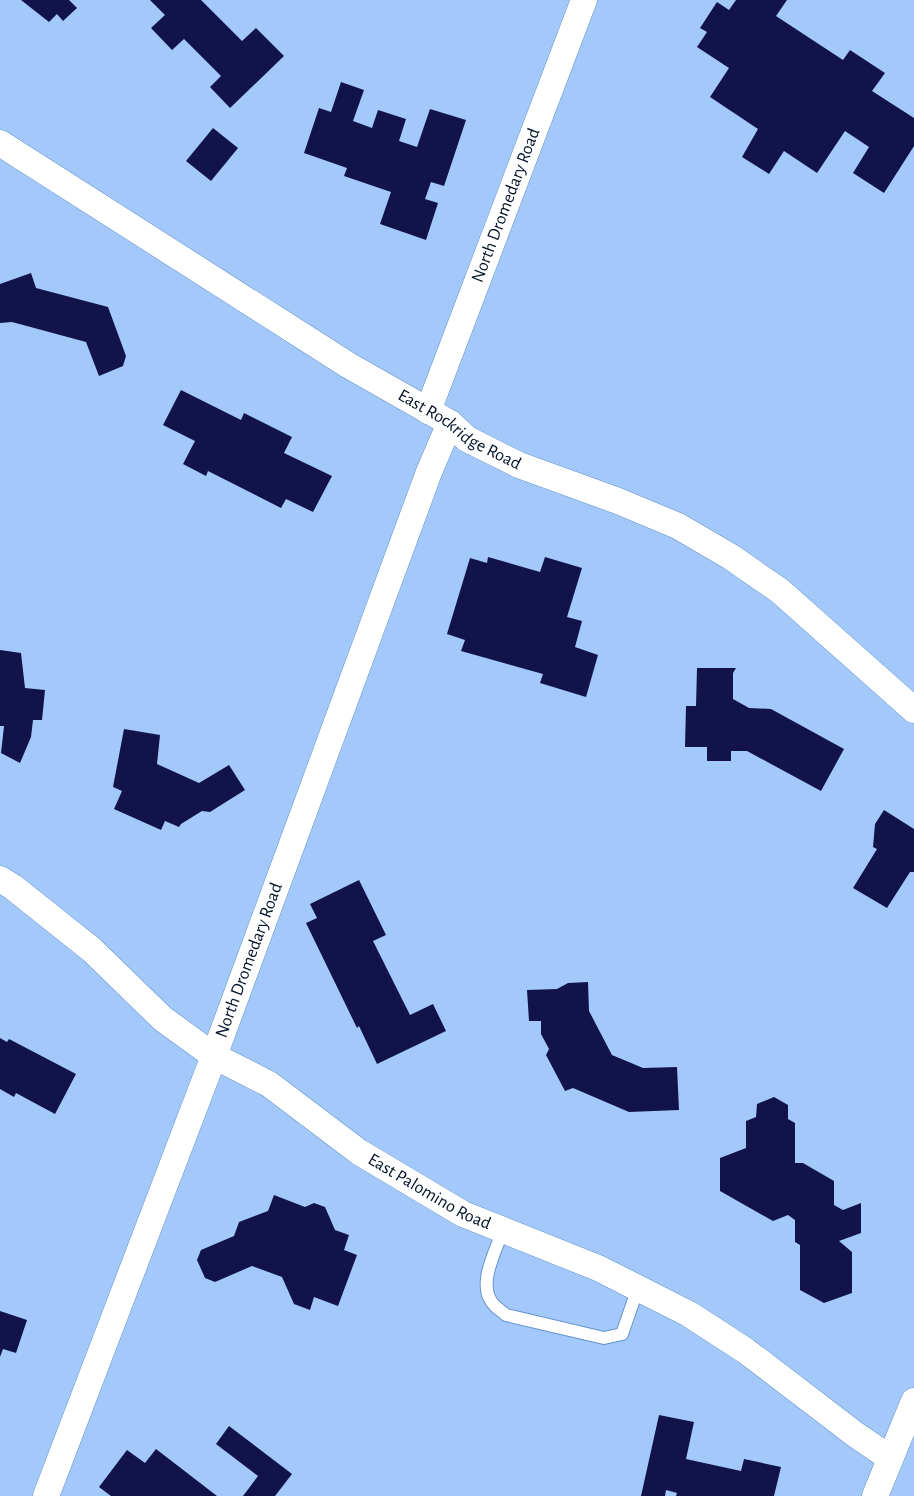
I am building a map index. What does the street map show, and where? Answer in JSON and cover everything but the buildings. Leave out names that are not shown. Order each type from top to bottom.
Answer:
[{"type":"street","name":"North Dromedary Road","points":[[46,1496],[214,1056],[429,472],[439,417],[584,0]]},
{"type":"street","name":"East Rockridge Road","points":[[0,142],[348,365],[439,417],[467,439],[519,465],[678,526],[731,556],[780,591],[914,710]]},
{"type":"street","name":"East Palomino Road","points":[[0,879],[92,950],[163,1019],[214,1056],[269,1084],[369,1158],[463,1214],[598,1268],[689,1314],[746,1351],[856,1435],[890,1458]]},
{"type":"street","points":[[875,1496],[914,1401]]},
{"type":"lane","points":[[503,1230],[486,1279],[487,1292],[494,1305],[506,1314],[604,1338],[613,1337],[622,1334],[638,1288]]}]
